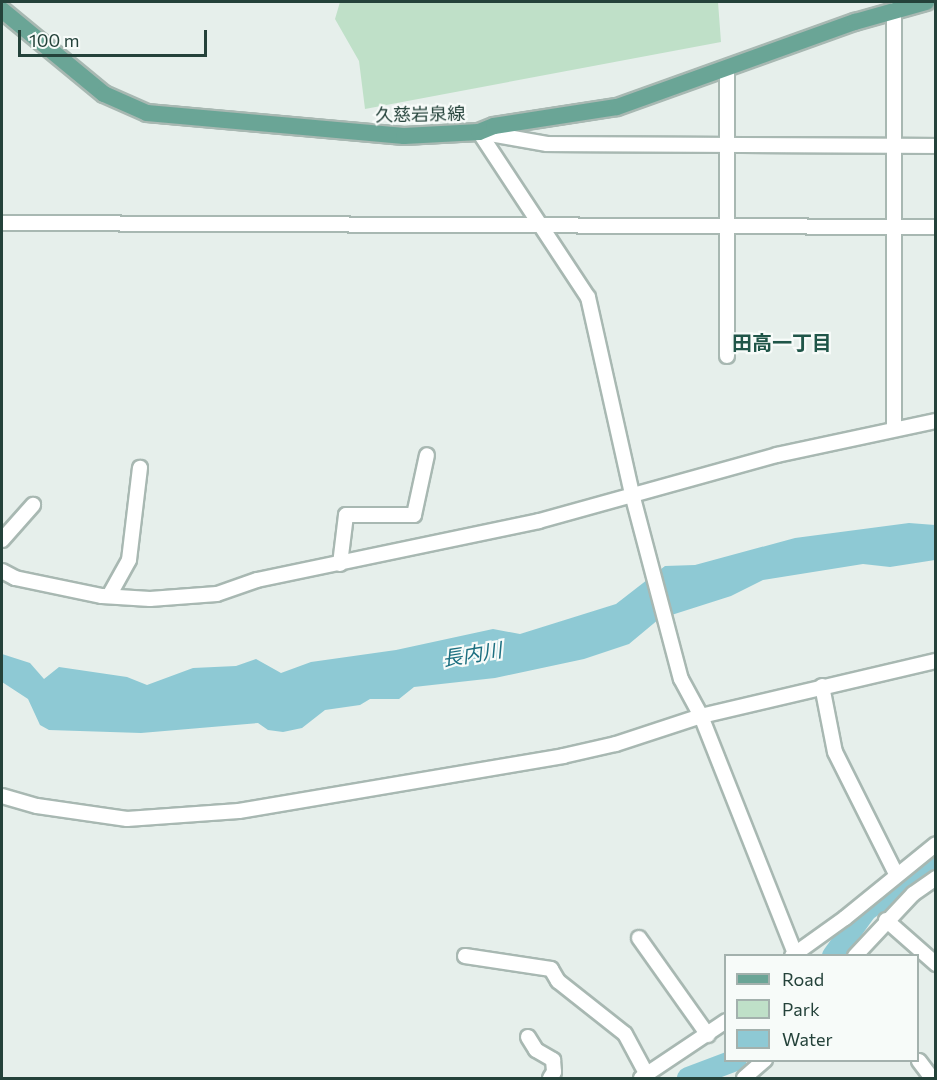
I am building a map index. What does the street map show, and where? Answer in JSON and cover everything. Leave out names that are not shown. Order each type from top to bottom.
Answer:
[{"type":"main road","name":"久慈岩泉線","points":[[2,10],[104,94],[147,113],[376,135],[479,132],[494,126],[617,107],[894,10],[926,2]]},
{"type":"street","points":[[894,10],[896,146],[894,429]]},
{"type":"street","points":[[727,70],[727,356]]},
{"type":"street","points":[[479,132],[547,144],[936,146]]},
{"type":"street","points":[[479,132],[538,225],[588,297],[632,494],[681,679],[701,716],[793,954],[845,918],[896,874],[936,844]]},
{"type":"street","points":[[2,223],[936,227]]},
{"type":"street","points":[[2,571],[70,592],[150,599],[217,594],[257,580],[539,521],[632,494],[894,429],[936,421]]},
{"type":"street","points":[[340,564],[346,515],[414,515],[427,455]]},
{"type":"street","points":[[108,596],[129,560],[140,468]]},
{"type":"street","points":[[2,535],[33,505]]},
{"type":"street","points":[[2,796],[37,806],[127,819],[185,818],[563,756],[616,744],[701,716],[936,661]]},
{"type":"street","points":[[822,686],[835,752],[896,874]]},
{"type":"street","points":[[857,954],[886,920],[936,878]]},
{"type":"street","points":[[886,920],[936,964]]},
{"type":"street","points":[[639,938],[708,1035]]},
{"type":"street","points":[[465,956],[551,969],[558,981],[625,1034],[644,1077],[724,1023]]},
{"type":"street","points":[[528,1038],[537,1050],[553,1060],[554,1072],[550,1078]]},
{"type":"street","points":[[919,1061],[932,1078]]},
{"type":"street","points":[[744,1078],[763,1062]]},
{"type":"green space","points":[[340,2],[718,2],[721,42],[365,109],[359,61],[335,19]]},
{"type":"water","name":"長内川","points":[[909,523],[935,525],[935,560],[890,567],[863,564],[763,580],[731,596],[659,619],[629,644],[584,659],[495,678],[414,687],[399,699],[370,699],[360,705],[325,710],[302,728],[283,732],[268,730],[258,723],[141,733],[49,730],[40,725],[28,699],[2,682],[2,654],[30,663],[44,679],[59,667],[127,677],[147,685],[193,668],[236,666],[256,659],[281,673],[311,662],[396,650],[493,629],[520,634],[616,604],[665,566],[695,565],[795,538]]},
{"type":"waterway","points":[[834,954],[866,910],[936,863]]},
{"type":"waterway","points":[[688,1078],[731,1062]]},
{"type":"district","name":"田高一丁目","points":[[782,342]]}]
